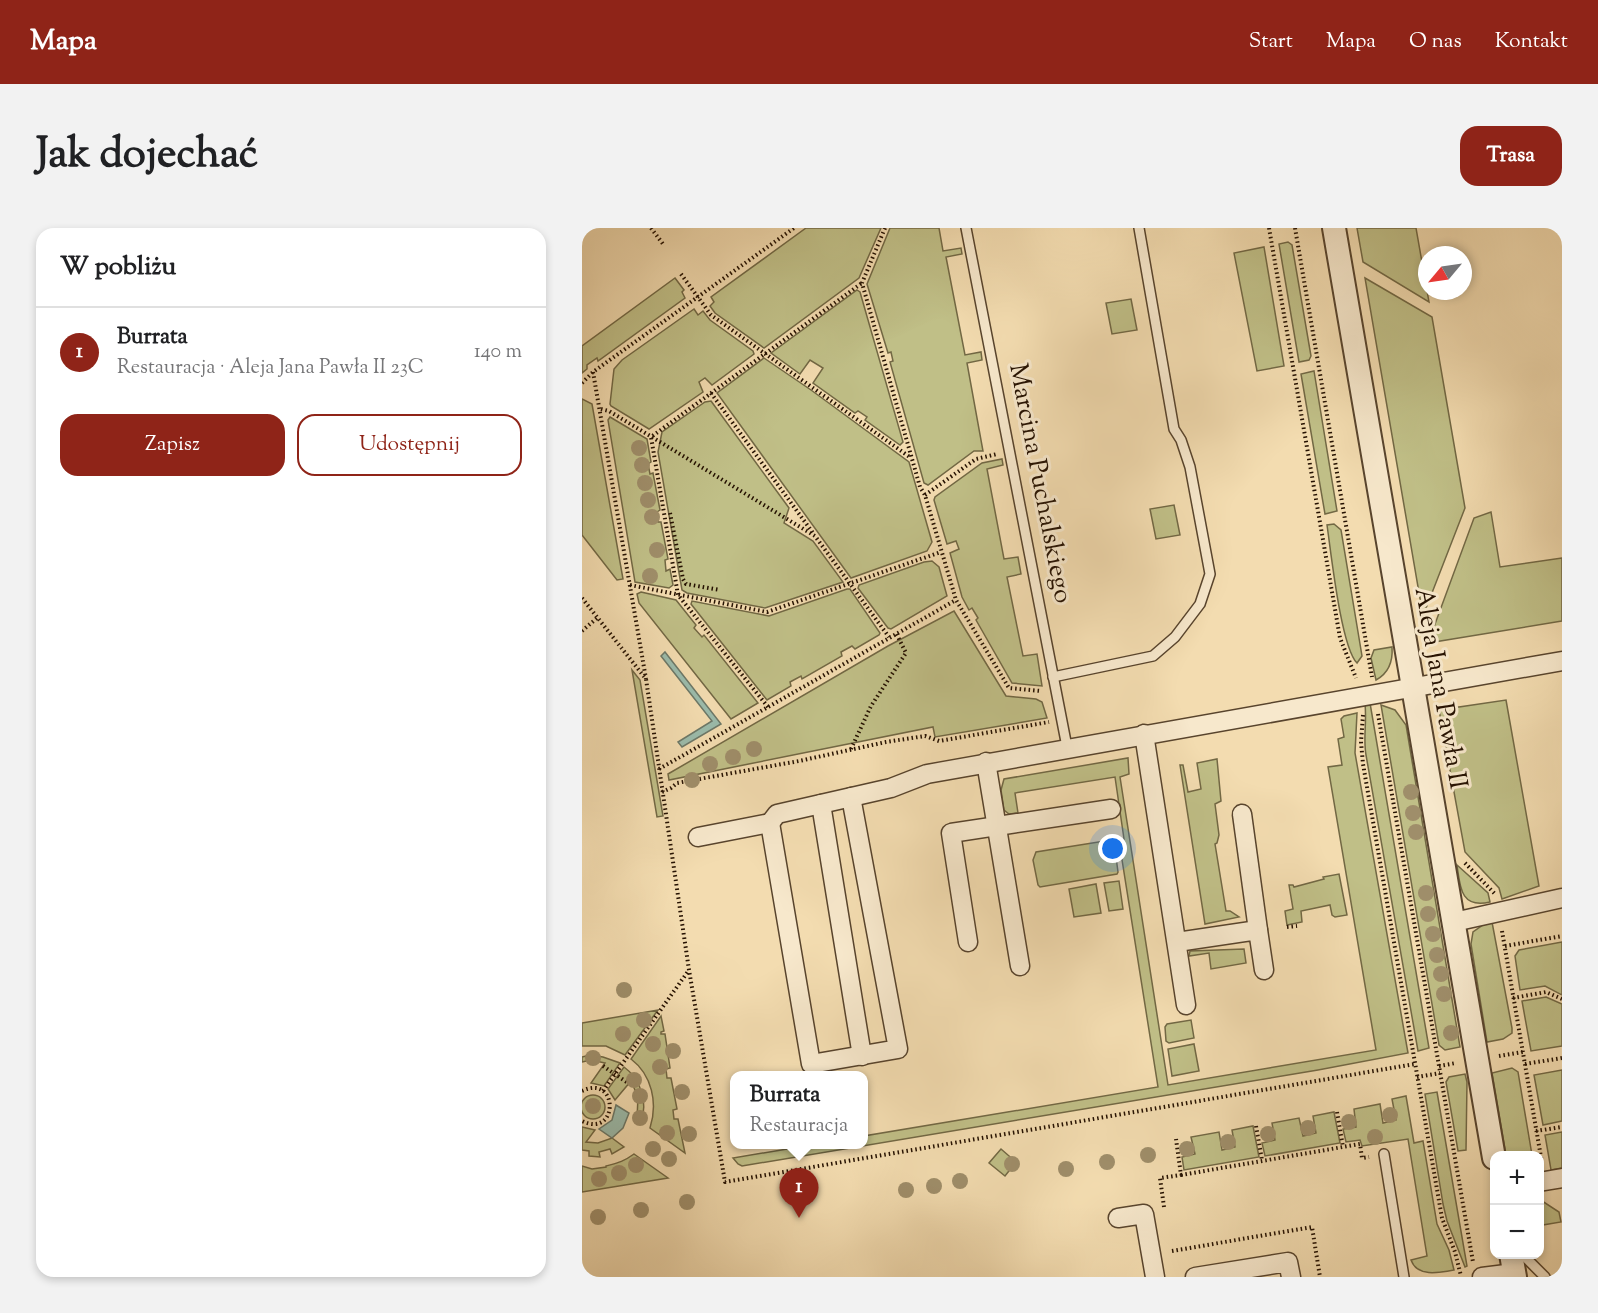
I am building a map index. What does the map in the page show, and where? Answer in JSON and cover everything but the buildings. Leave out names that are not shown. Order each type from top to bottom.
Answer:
[{"type":"street","name":"Aleja Jana Pawła II","points":[[1334,228],[1493,1151]]},
{"type":"street","points":[[698,837],[770,823],[777,814],[891,788],[927,774],[1067,747],[1562,660]]},
{"type":"street","points":[[1144,734],[1186,1005]]},
{"type":"street","points":[[986,762],[1020,966]]},
{"type":"street","points":[[770,823],[811,1064],[898,1049],[851,797]]},
{"type":"street","points":[[821,804],[862,1056]]},
{"type":"street","points":[[968,942],[951,833],[1111,809]]},
{"type":"street","points":[[1242,814],[1264,970]]},
{"type":"street","points":[[1454,922],[1562,898]]},
{"type":"street","points":[[1177,942],[1258,930]]},
{"type":"street","points":[[1544,1181],[1562,1178]]},
{"type":"street","points":[[1118,1218],[1144,1214],[1155,1277]]},
{"type":"street","points":[[1195,1277],[1288,1262],[1291,1277]]},
{"type":"street","points":[[1478,1272],[1516,1265]]},
{"type":"lane","name":"Marcina Puchalskiego","points":[[966,228],[1067,747]]},
{"type":"lane","points":[[1053,677],[1153,656],[1175,637],[1200,604],[1210,574],[1190,467],[1181,440],[1174,429],[1139,228]]},
{"type":"lane","points":[[1384,1155],[1404,1277]]},
{"type":"lane","points":[[1516,1265],[1545,1277]]},
{"type":"path","points":[[651,228],[663,244]]},
{"type":"path","points":[[582,383],[593,372],[794,228]]},
{"type":"path","points":[[651,437],[862,283],[885,228]]},
{"type":"path","points":[[1269,228],[1340,638],[1355,677],[1367,695],[1361,742],[1363,764],[1442,1218],[1462,1277]]},
{"type":"path","points":[[1295,228],[1367,695],[1478,1272]]},
{"type":"path","points":[[681,274],[711,315],[912,458]]},
{"type":"path","points":[[862,283],[920,487],[926,495],[956,600],[1009,688],[1057,693]]},
{"type":"path","points":[[593,372],[646,680]]},
{"type":"path","points":[[711,393],[889,637]]},
{"type":"path","points":[[601,409],[609,411],[815,536]]},
{"type":"path","points":[[651,437],[678,595],[768,707]]},
{"type":"path","points":[[926,495],[976,459],[1011,451]]},
{"type":"path","points":[[670,513],[683,579],[686,584],[720,590]]},
{"type":"path","points":[[630,585],[767,612],[941,552]]},
{"type":"path","points":[[675,580],[683,579]]},
{"type":"path","points":[[659,769],[956,600]]},
{"type":"path","points":[[582,631],[597,618]]},
{"type":"path","points":[[850,749],[871,706],[906,653],[896,633]]},
{"type":"path","points":[[662,792],[677,783],[799,761],[850,749],[925,736],[939,741],[1061,719]]},
{"type":"path","points":[[1287,927],[1297,926]]},
{"type":"path","points":[[1505,946],[1562,936]]},
{"type":"path","points":[[603,1091],[689,970]]},
{"type":"path","points":[[1514,998],[1546,992],[1562,999]]},
{"type":"path","points":[[1525,1064],[1562,1058]]},
{"type":"path","points":[[603,1066],[628,1083]]},
{"type":"path","points":[[1417,1077],[1440,1073]]},
{"type":"path","points":[[582,1091],[592,1088],[603,1091],[608,1096],[611,1108],[606,1119],[594,1124],[582,1121]]},
{"type":"path","points":[[1337,1112],[1343,1147]]},
{"type":"path","points":[[1256,1126],[1262,1161]]},
{"type":"path","points":[[1536,1131],[1562,1127]]},
{"type":"path","points":[[1176,1139],[1181,1174]]},
{"type":"path","points":[[1165,1210],[1160,1178],[1360,1144],[1362,1158],[1384,1155]]},
{"type":"path","points":[[1151,1256],[1312,1227],[1320,1277]]},
{"type":"path","points":[[1170,1241],[1172,1251]]},
{"type":"shaded area","points":[[806,228],[881,228],[859,278],[764,348],[715,313],[710,306],[714,302],[711,297]]},
{"type":"shaded area","points":[[890,228],[939,228],[943,251],[961,248],[962,254],[946,257],[965,355],[981,352],[982,360],[967,363],[983,451],[974,451],[928,485],[924,483],[890,362],[893,361],[891,352],[888,353],[867,284]]},
{"type":"shaded area","points":[[1357,228],[1416,228],[1419,246],[1418,295],[1363,262]]},
{"type":"shaded area","points":[[1288,242],[1292,245],[1311,356],[1309,360],[1299,362],[1279,244]]},
{"type":"shaded area","points":[[1264,247],[1284,366],[1257,371],[1234,253]]},
{"type":"shaded area","points":[[675,278],[684,290],[682,292],[685,298],[598,361],[597,358],[587,365],[587,369],[582,373],[582,346]]},
{"type":"shaded area","points":[[1365,278],[1432,317],[1465,508],[1423,616]]},
{"type":"shaded area","points":[[857,290],[860,292],[903,442],[900,445],[865,420],[867,417],[858,411],[855,413],[813,383],[823,368],[810,360],[800,374],[771,353]]},
{"type":"shaded area","points":[[1131,299],[1137,330],[1112,334],[1106,303]]},
{"type":"shaded area","points":[[694,309],[698,315],[703,311],[710,320],[754,354],[712,385],[705,378],[699,382],[703,392],[649,429],[611,406],[614,369],[622,360]]},
{"type":"shaded area","points":[[764,358],[909,462],[932,542],[927,551],[851,578],[717,393]]},
{"type":"shaded area","points":[[1314,371],[1337,511],[1325,514],[1301,374]]},
{"type":"shaded area","points":[[582,399],[592,404],[623,579],[617,580],[582,535]]},
{"type":"shaded area","points":[[711,401],[789,508],[784,523],[813,541],[843,582],[765,608],[687,593],[682,590],[658,452],[662,432],[705,402]]},
{"type":"shaded area","points":[[610,417],[647,439],[651,462],[648,464],[650,474],[653,473],[660,510],[657,512],[658,522],[661,522],[668,559],[665,560],[666,571],[670,569],[673,585],[669,588],[635,582],[608,420]]},
{"type":"shaded area","points":[[1002,459],[1003,465],[987,469],[1004,559],[1018,557],[1021,574],[1007,577],[1023,656],[1037,654],[1042,686],[1012,683],[976,620],[978,618],[972,608],[969,610],[962,597],[950,553],[959,549],[956,541],[947,544],[934,500],[982,463]]},
{"type":"shaded area","points":[[1174,505],[1180,535],[1156,539],[1150,509]]},
{"type":"shaded area","points":[[1491,512],[1500,567],[1562,558],[1562,621],[1428,643],[1474,518]]},
{"type":"shaded area","points":[[1334,524],[1341,530],[1362,656],[1357,663],[1351,654],[1346,638],[1338,598],[1327,525]]},
{"type":"shaded area","points":[[932,561],[939,567],[947,596],[891,629],[888,628],[858,588],[859,585]]},
{"type":"shaded area","points":[[850,589],[880,633],[879,635],[855,649],[852,646],[841,652],[842,656],[802,679],[801,676],[790,682],[791,686],[767,700],[691,604],[692,601],[769,616]]},
{"type":"shaded area","points":[[641,592],[676,600],[696,625],[694,628],[702,637],[704,635],[758,703],[731,719],[639,603],[637,594]]},
{"type":"shaded area","points":[[954,611],[1006,696],[1036,699],[1042,702],[1047,718],[935,737],[933,727],[669,780],[668,774],[888,646]]},
{"type":"shaded area","points":[[1392,647],[1389,666],[1376,680],[1371,658],[1374,650]]},
{"type":"shaded area","points":[[665,652],[721,724],[682,747],[678,742],[712,721],[661,656]]},
{"type":"shaded area","points":[[632,670],[640,680],[663,816],[657,817]]},
{"type":"shaded area","points":[[1506,700],[1539,886],[1502,899],[1499,888],[1465,852],[1439,710]]},
{"type":"shaded area","points":[[1370,703],[1429,1048],[1418,1051],[1366,755],[1365,704]]},
{"type":"shaded area","points":[[1381,705],[1395,710],[1406,725],[1460,1047],[1445,1050],[1439,1045]]},
{"type":"shaded area","points":[[1357,713],[1355,753],[1408,1053],[868,1145],[868,1135],[1158,1087],[1120,847],[1124,839],[1115,777],[1015,793],[1018,813],[1009,814],[1004,810],[1001,790],[1004,779],[1128,758],[1129,774],[1120,777],[1168,1085],[1376,1050],[1328,767],[1342,765],[1338,739],[1344,737],[1341,719]]},
{"type":"shaded area","points":[[1217,759],[1221,801],[1215,804],[1219,835],[1215,844],[1226,911],[1239,917],[1205,924],[1180,765],[1183,765],[1188,792],[1201,789],[1197,763]]},
{"type":"shaded area","points":[[1111,840],[1114,842],[1117,874],[1040,887],[1038,885],[1033,860],[1036,852]]},
{"type":"shaded area","points":[[1457,865],[1488,893],[1490,902],[1480,903],[1467,899],[1461,888]]},
{"type":"shaded area","points":[[1339,874],[1347,915],[1335,917],[1332,915],[1330,905],[1301,911],[1302,922],[1287,925],[1285,911],[1293,909],[1289,885],[1294,887]]},
{"type":"shaded area","points":[[1119,881],[1123,909],[1109,911],[1104,883]]},
{"type":"shaded area","points":[[1096,884],[1101,913],[1074,917],[1069,889]]},
{"type":"shaded area","points":[[1492,922],[1512,1033],[1503,1039],[1487,1042],[1471,944],[1473,932]]},
{"type":"shaded area","points":[[1562,942],[1562,995],[1545,986],[1520,990],[1515,956],[1519,950]]},
{"type":"shaded area","points":[[1244,949],[1246,963],[1211,969],[1209,953],[1189,956],[1190,951]]},
{"type":"shaded area","points":[[1546,997],[1562,1004],[1562,1046],[1531,1051],[1522,1001]]},
{"type":"shaded area","points":[[658,1010],[625,1055],[606,1046],[582,1046],[582,1023]]},
{"type":"shaded area","points":[[661,1016],[664,1031],[661,1034],[665,1034],[670,1068],[666,1069],[667,1078],[671,1078],[677,1109],[673,1110],[674,1119],[678,1119],[685,1153],[650,1128],[653,1109],[651,1090],[644,1073],[631,1059]]},
{"type":"shaded area","points":[[1191,1020],[1194,1038],[1169,1043],[1166,1041],[1165,1027],[1167,1024]]},
{"type":"shaded area","points":[[1194,1044],[1199,1071],[1172,1076],[1168,1049]]},
{"type":"shaded area","points":[[590,1055],[620,1063],[604,1086],[591,1083],[605,1063],[591,1060],[582,1062],[582,1057]]},
{"type":"shaded area","points":[[624,1067],[635,1078],[642,1092],[644,1107],[641,1122],[637,1119],[638,1097],[631,1081],[615,1100],[608,1089]]},
{"type":"shaded area","points":[[1512,1068],[1518,1072],[1531,1151],[1505,1151],[1492,1073]]},
{"type":"shaded area","points":[[1562,1070],[1562,1121],[1543,1125],[1534,1075]]},
{"type":"shaded area","points":[[1465,1074],[1467,1082],[1466,1150],[1458,1151],[1446,1082],[1449,1077]]},
{"type":"shaded area","points":[[1437,1092],[1467,1266],[1465,1267],[1447,1221],[1443,1204],[1425,1094]]},
{"type":"shaded area","points":[[593,1095],[602,1098],[605,1107],[602,1116],[593,1119],[584,1116],[581,1107],[584,1098]]},
{"type":"shaded area","points":[[1406,1096],[1414,1143],[1423,1141],[1437,1224],[1449,1250],[1454,1270],[1435,1273],[1423,1271],[1418,1269],[1411,1260],[1427,1256],[1408,1139],[1362,1146],[1360,1140],[1346,1142],[1343,1129],[1356,1127],[1354,1109],[1380,1104],[1383,1123],[1396,1120],[1392,1099]]},
{"type":"shaded area","points":[[616,1105],[629,1113],[623,1128],[612,1138],[599,1129],[612,1120]]},
{"type":"shaded area","points":[[1334,1112],[1340,1143],[1265,1156],[1262,1143],[1275,1140],[1272,1123],[1299,1118],[1303,1136],[1316,1133],[1313,1116]]},
{"type":"shaded area","points":[[1253,1126],[1259,1157],[1184,1170],[1182,1157],[1195,1154],[1191,1137],[1219,1132],[1222,1150],[1235,1147],[1232,1130]]},
{"type":"shaded area","points":[[582,1127],[595,1130],[586,1142],[598,1143],[612,1138],[624,1147],[612,1154],[610,1149],[599,1152],[600,1157],[589,1156],[589,1151],[582,1150]]},
{"type":"shaded area","points":[[1562,1132],[1562,1168],[1551,1170],[1545,1135]]},
{"type":"shaded area","points":[[787,1149],[844,1149],[742,1166],[733,1158]]},
{"type":"shaded area","points":[[1001,1149],[1016,1162],[1005,1176],[989,1163]]},
{"type":"shaded area","points":[[634,1154],[668,1178],[582,1192],[582,1166],[592,1169],[606,1167]]},
{"type":"shaded area","points":[[1544,1202],[1559,1212],[1561,1222],[1544,1225]]},
{"type":"place","name":"Burrata","points":[[799,1218]]}]
